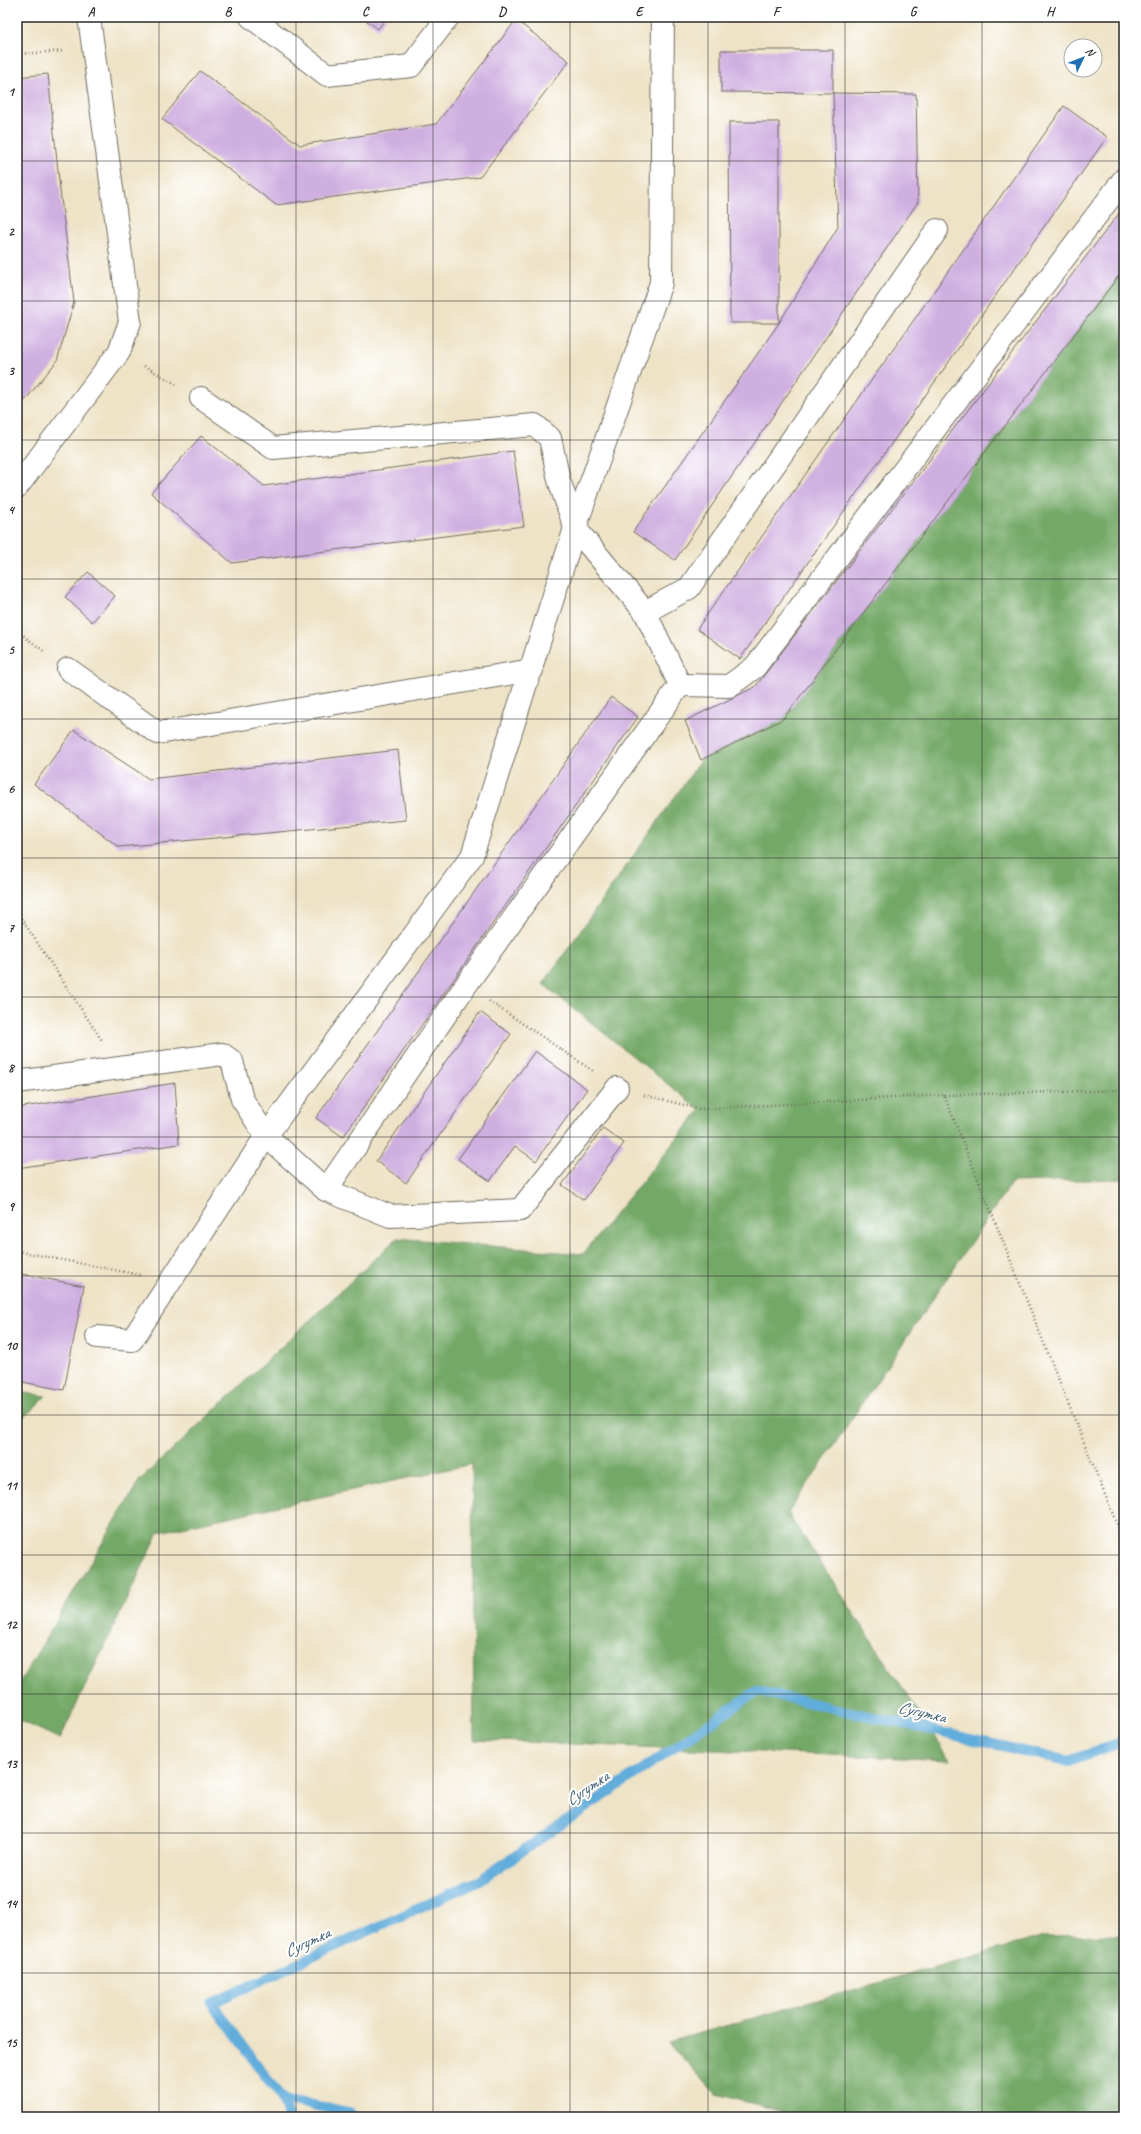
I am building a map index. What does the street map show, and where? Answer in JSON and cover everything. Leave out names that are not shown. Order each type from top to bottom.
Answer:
[{"type":"lane","points":[[17,487],[120,352],[130,322],[89,17]]},
{"type":"lane","points":[[251,17],[326,75],[411,66],[448,17]]},
{"type":"lane","points":[[97,1337],[132,1340],[266,1136],[472,856],[532,670],[575,528],[661,283],[663,17]]},
{"type":"lane","points":[[680,685],[730,686],[755,667],[1124,179]]},
{"type":"lane","points":[[645,612],[689,588],[937,230]]},
{"type":"lane","points":[[201,398],[273,448],[535,425],[550,438],[559,480],[575,528],[645,612],[680,685]]},
{"type":"lane","points":[[68,669],[158,733],[532,670]]},
{"type":"lane","points":[[326,1190],[466,985],[680,685]]},
{"type":"lane","points":[[17,1082],[222,1054],[232,1061],[242,1099],[266,1136],[326,1190],[390,1216],[520,1210],[617,1088]]},
{"type":"path","points":[[17,54],[93,50]]},
{"type":"path","points":[[120,352],[201,398]]},
{"type":"path","points":[[17,632],[68,669]]},
{"type":"path","points":[[17,912],[121,1068]]},
{"type":"path","points":[[466,985],[617,1088],[700,1109],[944,1096],[1124,1090]]},
{"type":"path","points":[[944,1096],[1124,1542]]},
{"type":"path","points":[[17,1251],[171,1281]]},
{"type":"green space","points":[[1124,269],[1124,1179],[1012,1182],[788,1513],[950,1760],[474,1740],[472,1464],[159,1532],[60,1739],[17,1719],[17,1687],[139,1481],[397,1238],[583,1254],[700,1110],[543,984],[701,760],[783,719]]},
{"type":"green space","points":[[17,1392],[46,1396],[17,1424]]},
{"type":"green space","points":[[1124,1935],[1124,2117],[805,2117],[716,2094],[668,2042],[1045,1936]]},
{"type":"building","points":[[362,17],[387,17],[378,29]]},
{"type":"building","points":[[516,20],[569,61],[480,177],[276,205],[162,119],[200,71],[300,145],[436,124]]},
{"type":"building","points":[[721,50],[833,50],[833,93],[721,92]]},
{"type":"building","points":[[48,74],[60,190],[74,302],[57,361],[17,410],[17,77]]},
{"type":"building","points":[[833,93],[916,94],[918,202],[675,560],[633,532],[779,323],[838,227]]},
{"type":"building","points":[[1064,106],[1107,137],[740,659],[697,629]]},
{"type":"building","points":[[729,122],[779,122],[779,323],[730,323]]},
{"type":"building","points":[[1124,207],[1124,269],[783,719],[701,760],[685,721],[755,687]]},
{"type":"building","points":[[201,436],[264,486],[513,451],[524,526],[232,563],[151,493]]},
{"type":"building","points":[[88,572],[115,596],[92,622],[65,597]]},
{"type":"building","points":[[611,697],[638,717],[343,1137],[316,1118]]},
{"type":"building","points":[[74,730],[149,779],[398,750],[406,820],[119,847],[34,784]]},
{"type":"building","points":[[480,1012],[511,1034],[406,1183],[376,1161]]},
{"type":"building","points":[[535,1051],[587,1089],[536,1161],[515,1146],[490,1181],[458,1159]]},
{"type":"building","points":[[175,1083],[179,1144],[17,1168],[17,1108]]},
{"type":"building","points":[[603,1128],[624,1143],[584,1200],[562,1185]]},
{"type":"building","points":[[17,1273],[84,1286],[64,1390],[17,1381]]},
{"type":"waterway","name":"Сугутка","points":[[288,2117],[282,2099],[212,2003],[480,1880],[757,1691],[1068,1761],[1124,1742]]},
{"type":"waterway","points":[[282,2099],[348,2112],[354,2117]]}]
